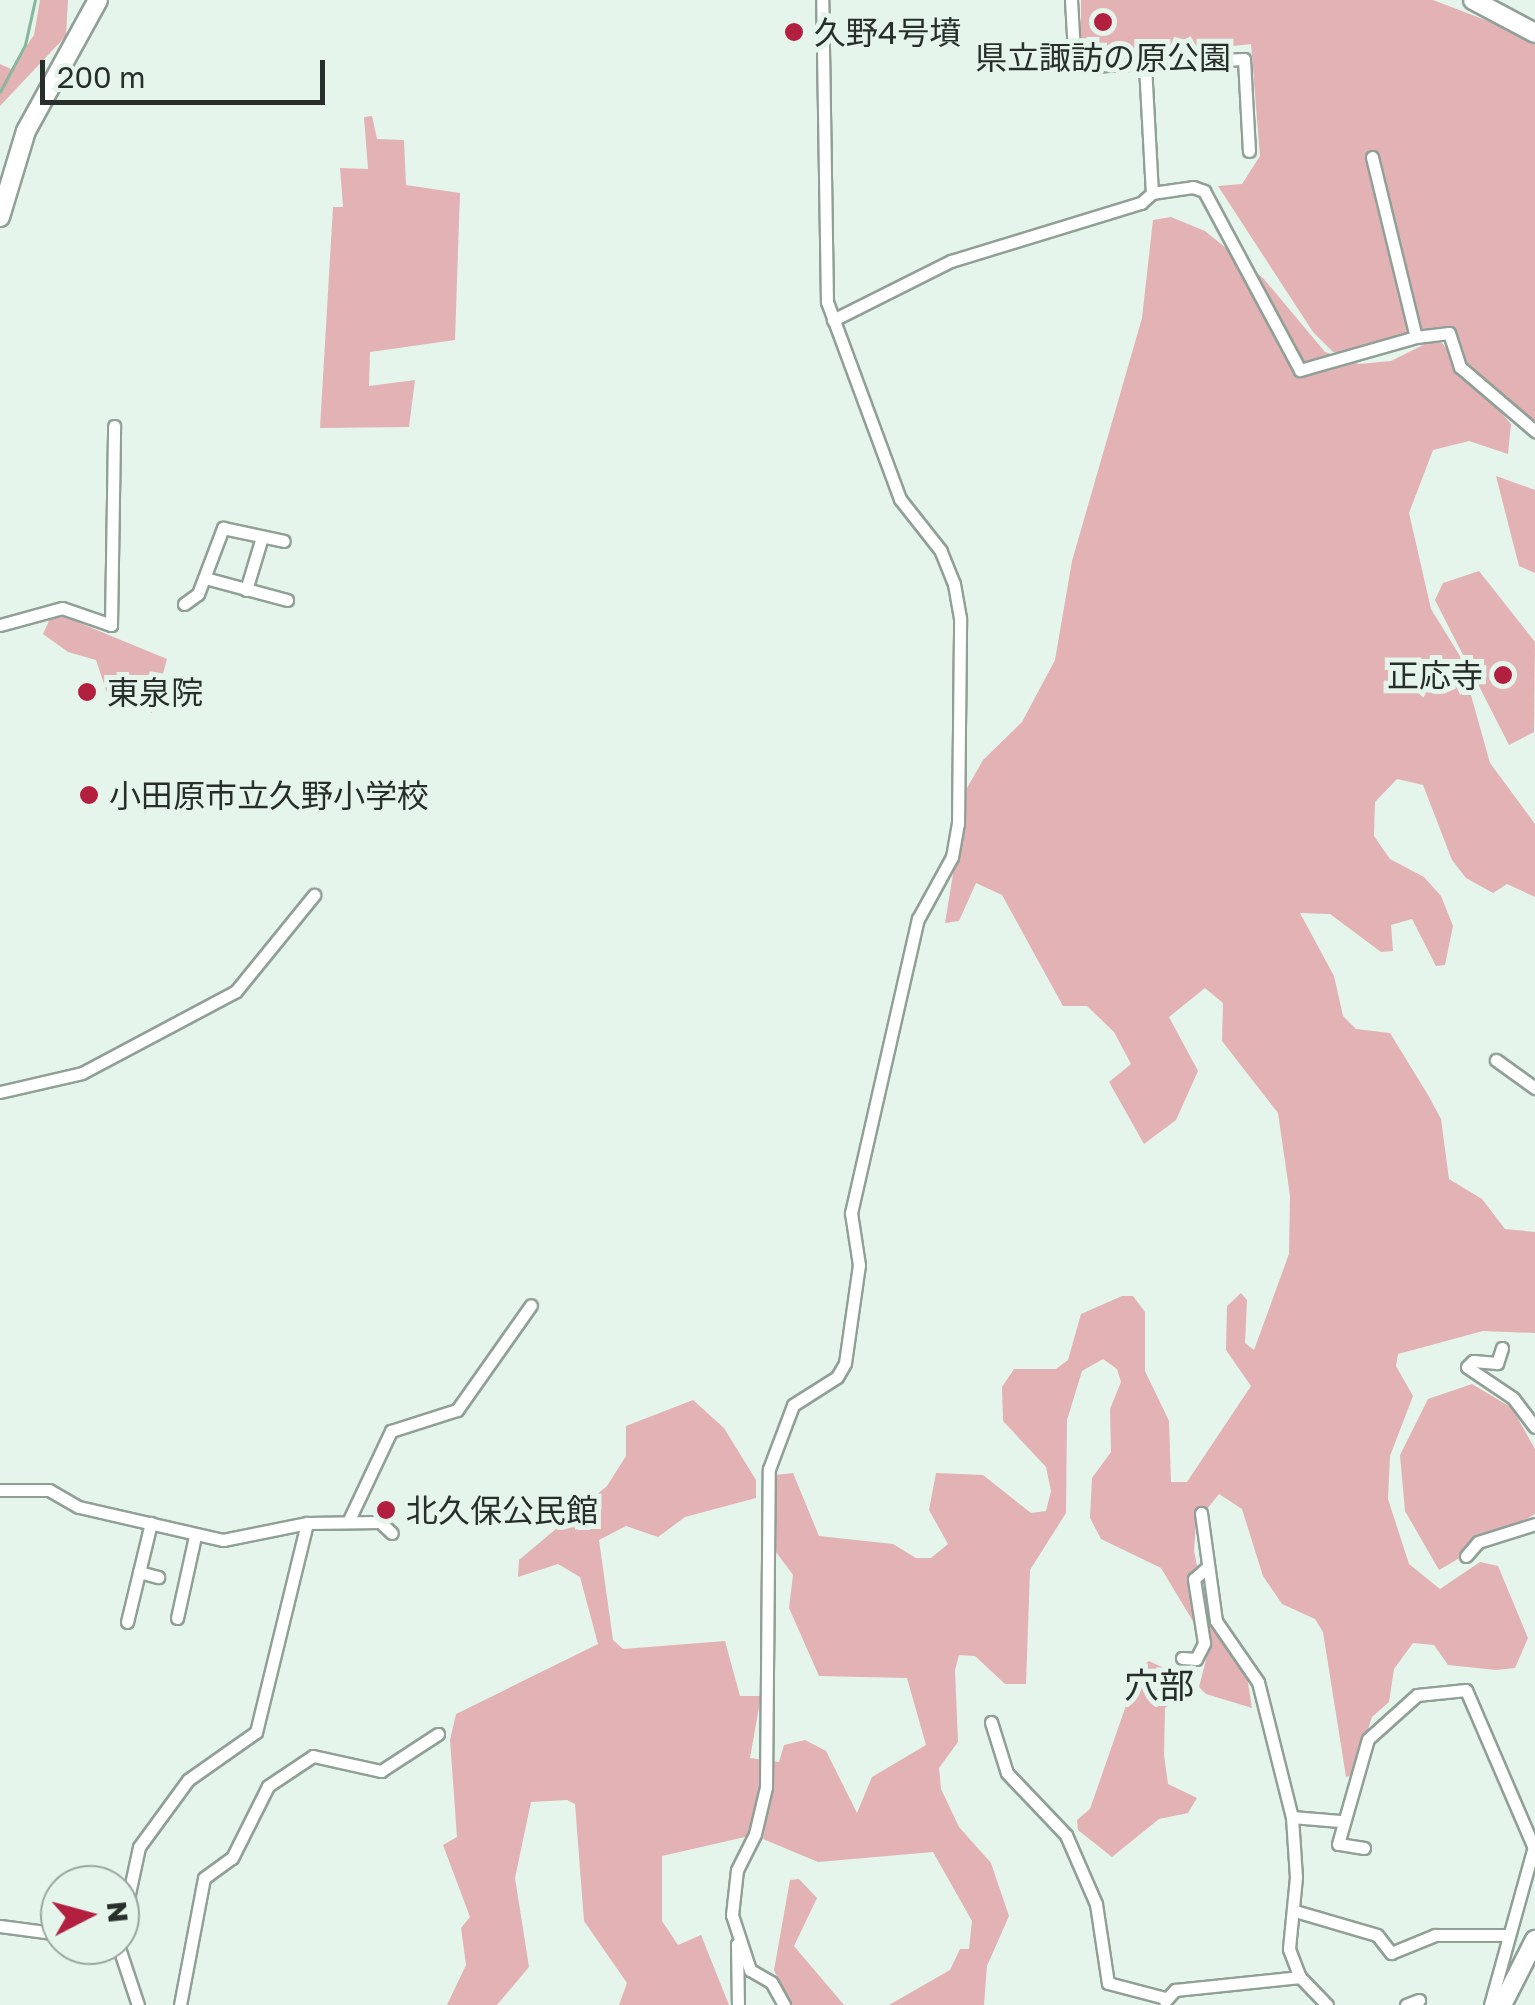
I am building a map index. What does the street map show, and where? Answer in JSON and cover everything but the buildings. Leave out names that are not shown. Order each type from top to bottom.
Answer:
[{"type":"street","points":[[0,217],[26,131],[98,0]]},
{"type":"street","points":[[738,2005],[737,1870],[754,1834],[766,1787],[765,1548],[772,1449],[800,1395],[837,1378],[845,1363],[858,1265],[851,1213],[918,919],[952,857],[958,824],[960,618],[954,584],[940,551],[900,500],[827,302],[822,0]]},
{"type":"street","points":[[1071,0],[1078,62],[1145,65],[1244,59],[1249,151]]},
{"type":"street","points":[[1473,0],[1535,33]]},
{"type":"street","points":[[1145,65],[1152,192]]},
{"type":"street","points":[[1372,157],[1416,338]]},
{"type":"street","points":[[834,320],[951,261],[1141,203],[1152,192],[1193,186],[1204,191],[1300,370],[1416,338],[1449,333],[1460,368],[1535,431]]},
{"type":"street","points":[[0,624],[52,608],[111,625],[114,426]]},
{"type":"street","points":[[184,604],[198,594],[222,528],[284,541]]},
{"type":"street","points":[[246,590],[262,537]]},
{"type":"street","points":[[204,578],[287,600]]},
{"type":"street","points":[[0,1092],[82,1073],[236,991],[314,895]]},
{"type":"street","points":[[1496,1060],[1535,1088]]},
{"type":"street","points":[[348,1522],[391,1430],[457,1410],[531,1305]]},
{"type":"street","points":[[1502,1348],[1496,1363],[1473,1361],[1467,1368],[1513,1398],[1535,1427]]},
{"type":"street","points":[[0,1490],[49,1490],[79,1507],[195,1536],[246,1539],[285,1522],[380,1522],[392,1533]]},
{"type":"street","points":[[1201,1513],[1205,1570],[1216,1621],[1250,1663],[1271,1715],[1292,1817],[1295,1910],[1289,1949],[1300,1977],[1328,2005]]},
{"type":"street","points":[[135,1865],[140,1847],[188,1780],[256,1732],[271,1692],[307,1523]]},
{"type":"street","points":[[127,1622],[151,1524]]},
{"type":"street","points":[[1466,1556],[1478,1542],[1535,1524]]},
{"type":"street","points":[[177,1618],[195,1536]]},
{"type":"street","points":[[1182,1658],[1196,1659],[1204,1643],[1194,1579],[1205,1570]]},
{"type":"street","points":[[140,1572],[158,1576]]},
{"type":"street","points":[[1364,1848],[1338,1844],[1340,1821],[1368,1739],[1417,1695],[1466,1690],[1535,1845],[1490,2005]]},
{"type":"street","points":[[991,1722],[1006,1773],[1066,1835],[1096,1904],[1108,1983],[1165,2002],[1175,1990],[1300,1977]]},
{"type":"street","points":[[180,2005],[204,1878],[232,1858],[268,1786],[313,1756],[381,1771],[438,1734]]},
{"type":"street","points":[[1292,1817],[1340,1821]]},
{"type":"street","points":[[1295,1910],[1376,1935],[1392,1953],[1435,1935],[1507,1934]]},
{"type":"street","points":[[0,1926],[40,1931]]},
{"type":"street","points":[[737,1936],[750,1970],[775,1986],[784,2005]]},
{"type":"street","points":[[1502,2005],[1535,1940]]},
{"type":"street","points":[[123,1965],[138,2005]]},
{"type":"shaded area","points":[[40,0],[68,0],[66,36],[0,106],[0,64],[11,69],[34,35]]},
{"type":"shaded area","points":[[1081,0],[1433,0],[1535,39],[1535,440],[1442,333],[1373,356],[1333,352],[1313,332],[1218,186],[1242,184],[1260,156],[1251,44],[1094,62],[1081,49]]},
{"type":"shaded area","points":[[372,116],[377,139],[404,140],[406,185],[460,193],[455,340],[370,352],[369,386],[415,380],[409,427],[320,428],[333,207],[343,207],[340,168],[368,169],[364,117]]},
{"type":"shaded area","points":[[1171,217],[1205,231],[1263,278],[1325,352],[1359,364],[1391,361],[1433,340],[1442,343],[1511,424],[1508,454],[1469,441],[1433,450],[1409,513],[1431,609],[1460,656],[1490,763],[1535,824],[1535,897],[1507,884],[1493,893],[1466,878],[1452,860],[1423,785],[1397,779],[1375,802],[1374,836],[1390,859],[1424,877],[1441,896],[1453,926],[1445,965],[1436,966],[1412,919],[1391,925],[1393,951],[1381,952],[1330,914],[1300,913],[1334,976],[1343,1016],[1356,1029],[1390,1033],[1428,1095],[1441,1119],[1449,1179],[1482,1199],[1505,1229],[1535,1232],[1535,1333],[1483,1331],[1398,1354],[1396,1366],[1413,1396],[1390,1456],[1388,1499],[1409,1564],[1440,1589],[1480,1562],[1498,1566],[1528,1638],[1515,1668],[1496,1670],[1448,1665],[1434,1645],[1413,1643],[1394,1669],[1389,1702],[1372,1717],[1353,1775],[1346,1777],[1323,1632],[1315,1619],[1282,1604],[1263,1576],[1242,1509],[1219,1494],[1196,1523],[1194,1551],[1207,1615],[1247,1677],[1252,1708],[1206,1694],[1199,1687],[1209,1648],[1161,1568],[1101,1539],[1090,1518],[1092,1478],[1111,1452],[1110,1409],[1121,1382],[1117,1369],[1103,1359],[1082,1371],[1067,1420],[1066,1513],[1030,1570],[1026,1684],[1005,1684],[975,1656],[959,1655],[955,1670],[958,1742],[939,1768],[941,1789],[959,1827],[991,1863],[1009,1916],[987,1966],[984,2005],[889,2005],[950,1970],[960,1949],[969,1949],[972,1921],[933,1852],[818,1862],[763,1839],[766,1822],[745,1837],[662,1856],[662,1921],[678,1945],[701,1935],[729,2005],[619,2005],[627,1983],[584,1921],[575,1804],[567,1800],[531,1802],[515,1878],[529,1967],[497,2005],[447,2005],[466,1965],[461,1928],[470,1917],[443,1845],[457,1837],[450,1740],[456,1714],[598,1644],[580,1577],[558,1564],[518,1577],[519,1560],[607,1486],[626,1456],[626,1426],[693,1400],[724,1428],[756,1480],[756,1498],[685,1517],[658,1537],[626,1526],[599,1540],[613,1640],[623,1649],[725,1641],[740,1696],[761,1696],[750,1758],[779,1762],[784,1745],[805,1740],[826,1751],[857,1813],[872,1777],[926,1745],[907,1678],[819,1676],[789,1608],[793,1575],[776,1552],[775,1475],[793,1473],[819,1536],[893,1544],[916,1558],[931,1558],[948,1544],[929,1510],[936,1473],[983,1475],[1031,1513],[1046,1511],[1051,1491],[1046,1467],[1003,1421],[1002,1387],[1014,1369],[1056,1369],[1068,1360],[1081,1314],[1122,1296],[1133,1296],[1145,1312],[1145,1371],[1169,1421],[1171,1482],[1187,1482],[1251,1386],[1226,1350],[1227,1306],[1241,1293],[1247,1300],[1245,1343],[1254,1350],[1289,1254],[1290,1196],[1278,1113],[1222,1041],[1223,1003],[1205,988],[1169,1017],[1198,1071],[1176,1120],[1144,1144],[1109,1082],[1131,1064],[1114,1032],[1087,1006],[1063,1006],[1002,895],[976,883],[959,921],[945,923],[967,788],[983,760],[1022,722],[1055,660],[1072,561],[1142,318],[1153,220]]},
{"type":"shaded area","points":[[1496,476],[1535,490],[1535,573],[1519,566]]},
{"type":"shaded area","name":"正応寺","points":[[1479,571],[1535,642],[1534,732],[1509,745],[1435,600],[1443,583]]},
{"type":"shaded area","points":[[53,612],[167,659],[152,713],[108,696],[96,660],[68,652],[43,634]]},
{"type":"shaded area","points":[[1472,1384],[1512,1408],[1535,1449],[1535,1514],[1439,1570],[1405,1511],[1400,1455],[1428,1399]]},
{"type":"shaded area","points":[[1149,1661],[1183,1677],[1187,1691],[1165,1708],[1164,1755],[1168,1784],[1197,1798],[1188,1813],[1159,1819],[1112,1857],[1078,1830],[1077,1820],[1090,1809],[1139,1668]]},
{"type":"shaded area","points":[[799,1879],[817,1898],[794,1946],[844,2005],[789,2005],[774,1970],[790,1880]]},
{"type":"waterway","points":[[0,92],[25,45],[35,0]]},
{"type":"place","name":"県立諏訪の原公園","points":[[1103,22]]},
{"type":"place","name":"久野4号墳","points":[[794,32]]},
{"type":"place","name":"正応寺","points":[[1503,675]]},
{"type":"place","name":"東泉院","points":[[87,692]]},
{"type":"place","name":"小田原市立久野小学校","points":[[89,795]]},
{"type":"place","name":"北久保公民館","points":[[386,1510]]},
{"type":"district","name":"穴部","points":[[1159,1685]]}]
